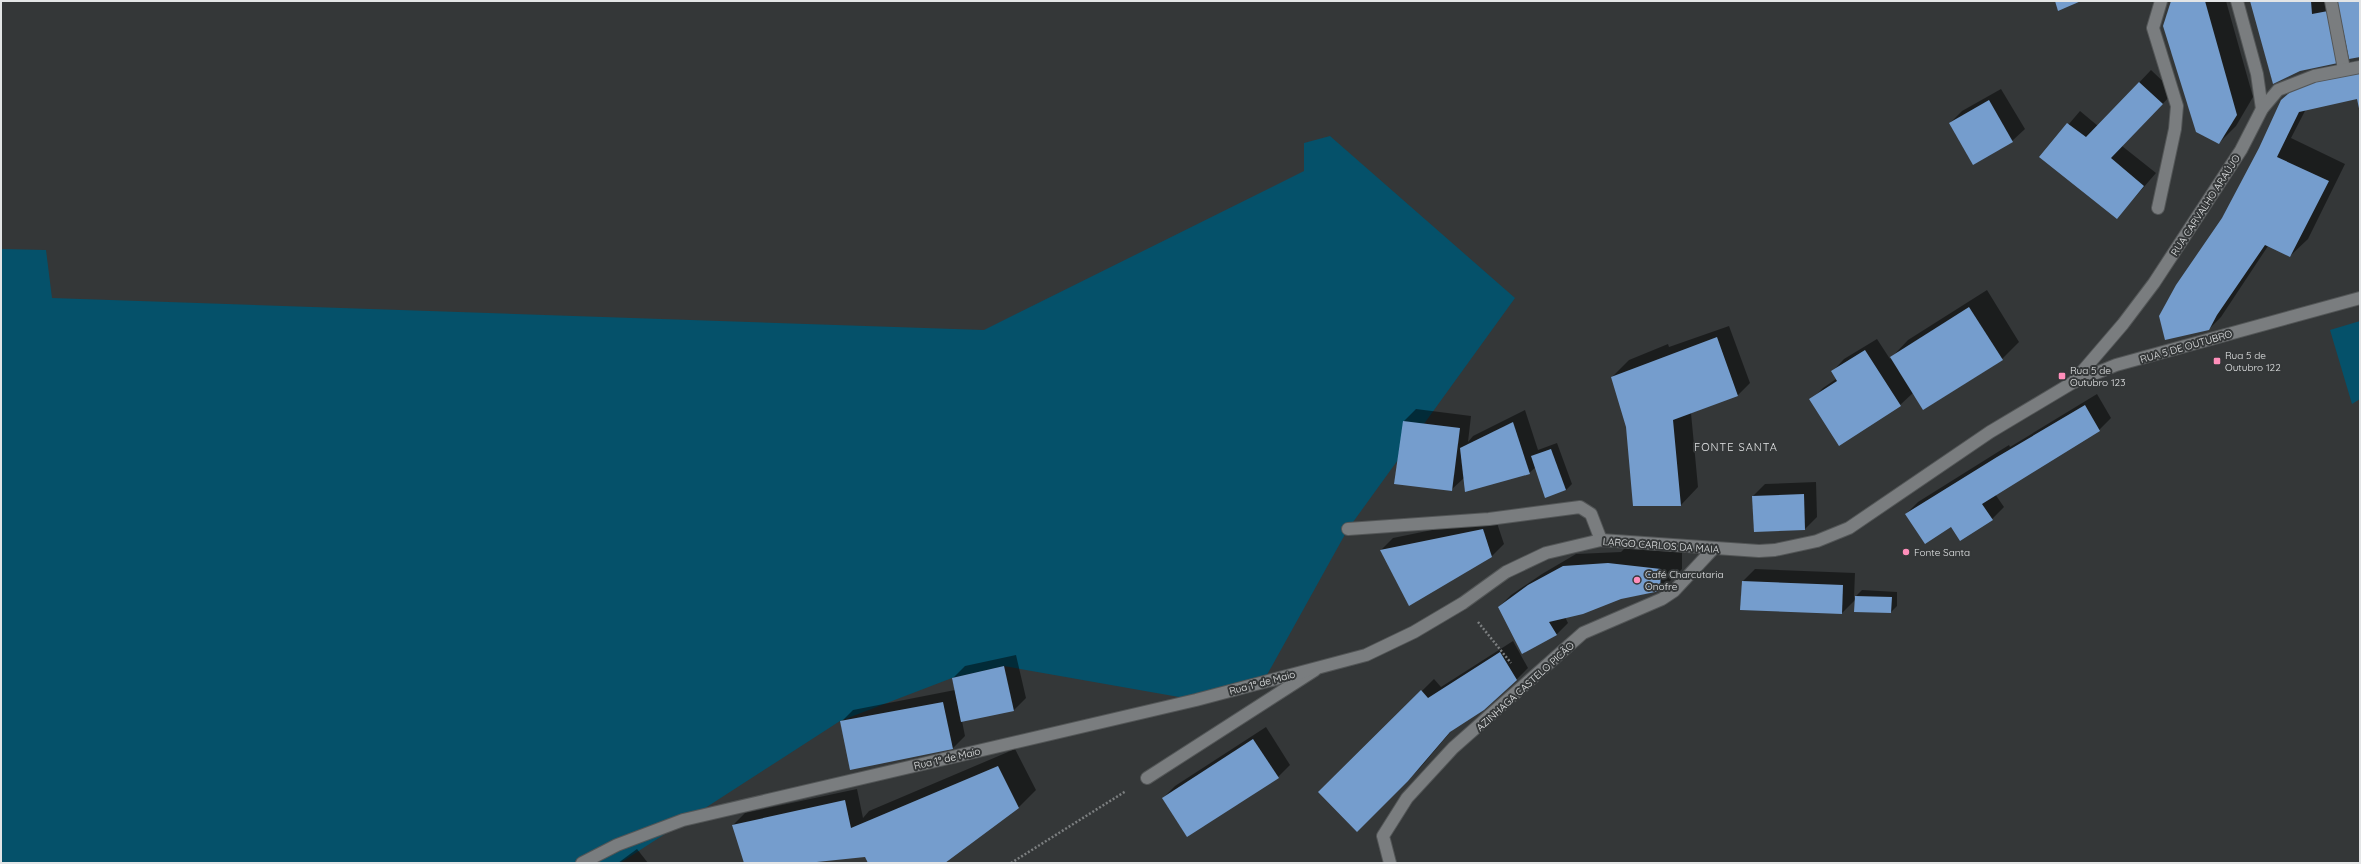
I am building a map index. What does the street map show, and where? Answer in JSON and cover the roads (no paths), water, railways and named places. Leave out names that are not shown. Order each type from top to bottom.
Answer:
[{"type":"street","points":[[2158,208],[2175,129],[2177,106],[2153,28],[2161,1]]},
{"type":"street","points":[[2237,1],[2257,74],[2262,109]]},
{"type":"street","points":[[2331,1],[2344,69]]},
{"type":"street","name":"RUA CARVALHO ARAÚJO","points":[[2072,383],[2123,324],[2154,283],[2241,150],[2262,109],[2278,90],[2314,76],[2360,67]]},
{"type":"street","name":"RUA 5 DE OUTUBRO","points":[[1900,492],[1990,432],[2072,383],[2116,365],[2360,298]]},
{"type":"street","name":"LARGO CARLOS DA MAIA","points":[[1318,668],[1366,655],[1414,632],[1463,603],[1506,572],[1546,553],[1601,540],[1713,550],[1775,550],[1816,541],[1849,528],[1900,492]]},
{"type":"street","points":[[1348,529],[1490,519],[1580,508],[1591,514],[1601,540]]},
{"type":"street","name":"AZINHAGA CASTELO PICÃO","points":[[1390,863],[1383,836],[1407,798],[1453,748],[1528,684],[1583,633],[1662,599],[1674,591],[1713,550]]},
{"type":"street","points":[[1148,778],[1318,668]]},
{"type":"street","name":"Rua 1º de Maio","points":[[582,863],[617,845],[683,820],[1196,700],[1318,668]]},
{"type":"place","name":"Rua 5 de Outubro 122","points":[[2217,361]]},
{"type":"place","name":"Rua 5 de Outubro 123","points":[[2062,376]]},
{"type":"place","name":"Fonte Santa","points":[[1906,552]]},
{"type":"place","name":"Café Charcutaria Onofre","points":[[1637,580]]},
{"type":"district","name":"FONTE SANTA","points":[[1736,447]]}]
